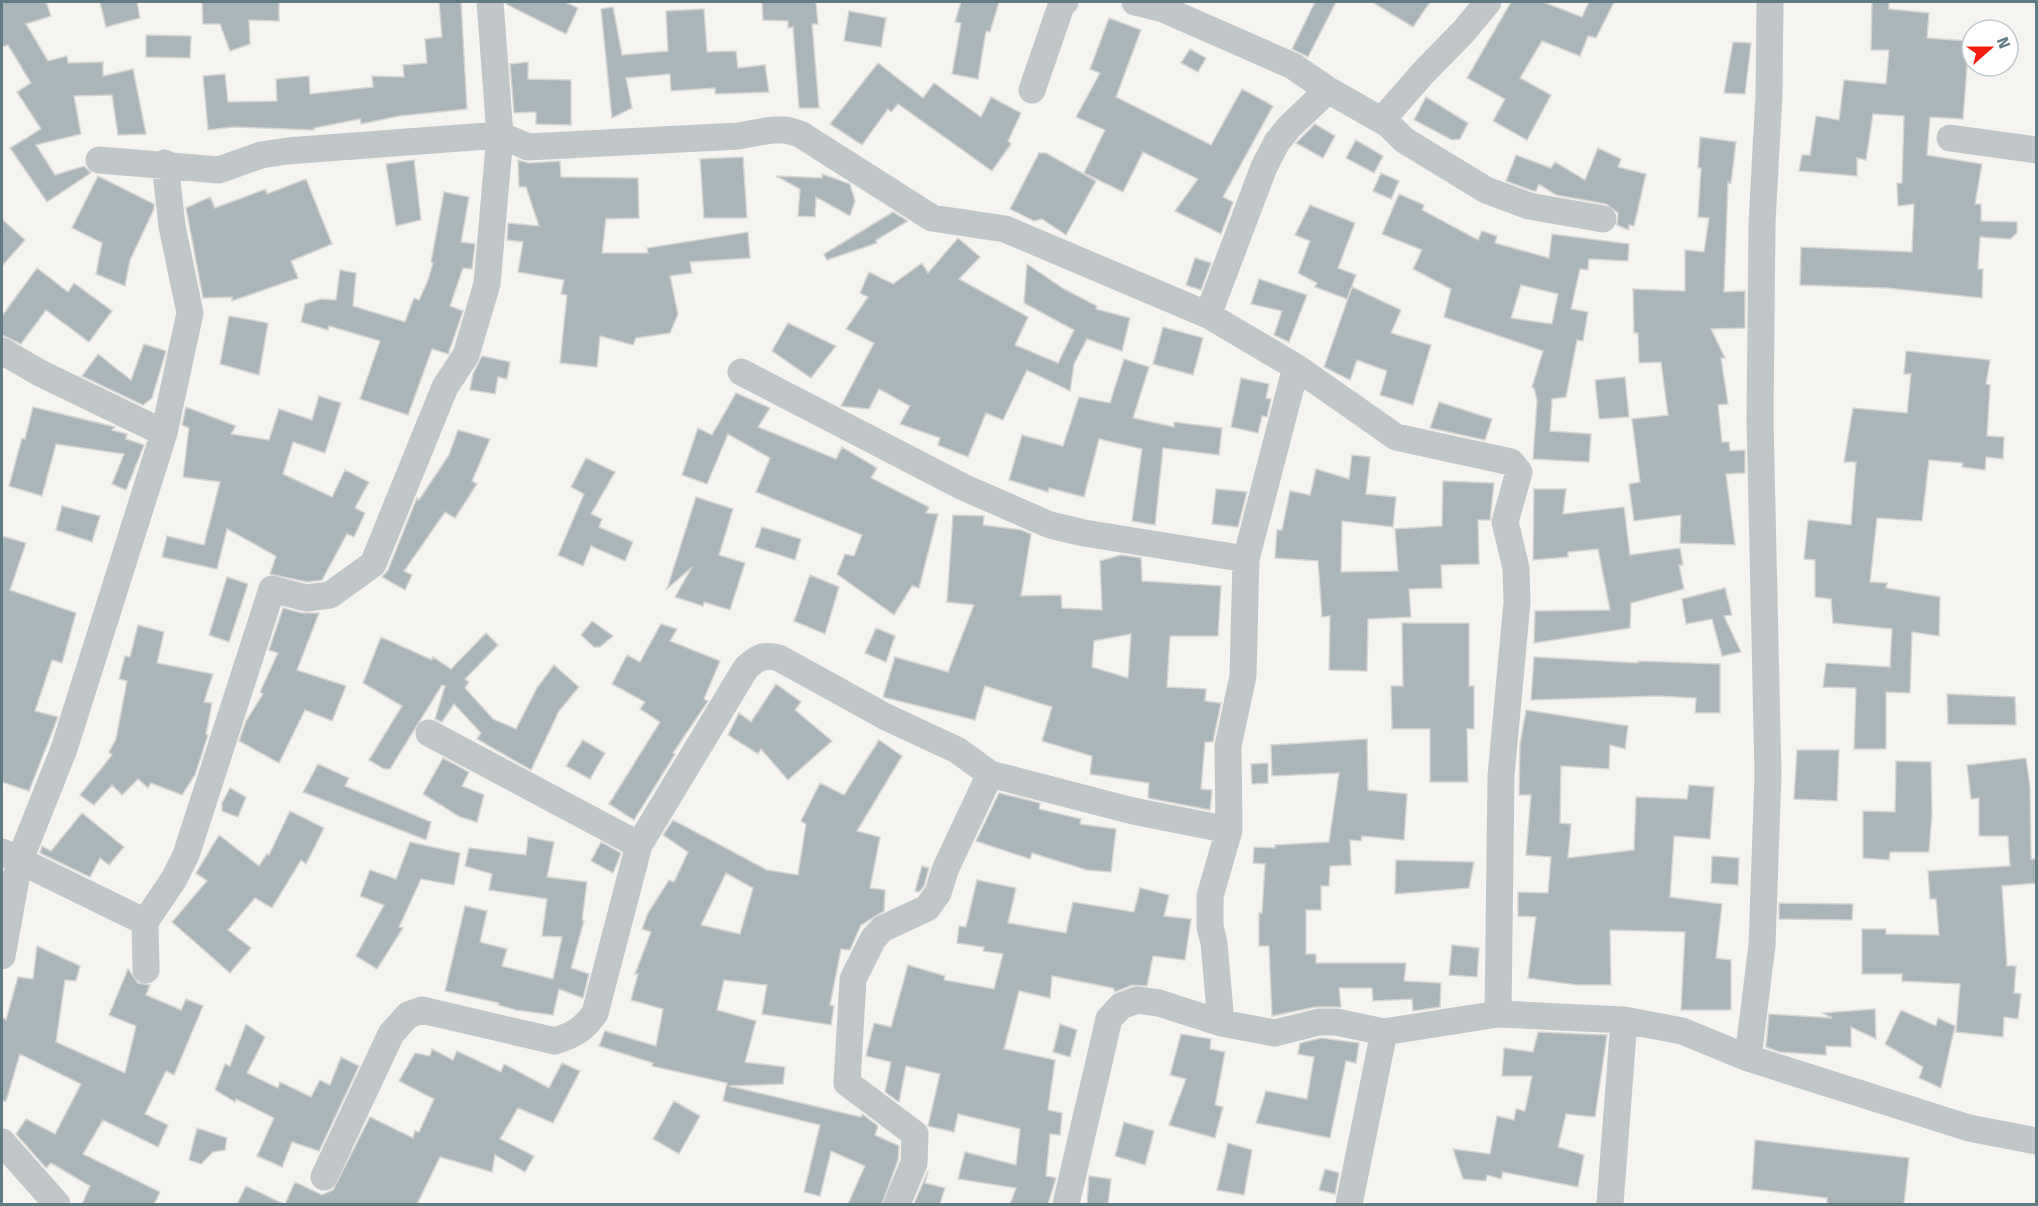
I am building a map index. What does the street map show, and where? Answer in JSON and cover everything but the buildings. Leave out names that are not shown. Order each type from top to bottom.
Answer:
[{"type":"street","points":[[146,970],[145,922],[174,879],[186,855],[272,589],[306,598],[330,594],[373,564],[445,387],[466,355],[488,284],[500,135],[490,2]]},
{"type":"street","points":[[1032,90],[1060,6],[1065,2]]},
{"type":"street","points":[[1135,2],[1163,9],[1219,35],[1277,57],[1328,90],[1382,120],[1404,140],[1486,190],[1529,207],[1603,219]]},
{"type":"street","points":[[1382,120],[1488,2]]},
{"type":"street","points":[[1748,1058],[1762,945],[1768,774],[1760,419],[1762,223],[1770,95],[1770,2]]},
{"type":"street","points":[[1208,315],[1264,167],[1277,142],[1289,127],[1328,90]]},
{"type":"street","points":[[99,160],[219,170],[261,154],[500,135],[528,147],[738,136],[786,130],[800,134],[932,218],[1005,229],[1208,315],[1296,367],[1396,437],[1511,462],[1519,472],[1505,522],[1516,568],[1517,602],[1501,776],[1498,1014]]},
{"type":"street","points":[[1950,138],[2037,150]]},
{"type":"street","points":[[2,956],[10,857],[63,749],[164,433],[190,313],[172,226],[165,164]]},
{"type":"street","points":[[2,351],[40,373],[164,433]]},
{"type":"street","points":[[1221,1023],[1214,943],[1210,927],[1210,896],[1229,830],[1228,746],[1243,676],[1246,559],[1296,367]]},
{"type":"street","points":[[741,372],[963,487],[1050,525],[1084,533],[1246,559]]},
{"type":"street","points":[[324,1177],[391,1034],[408,1015],[422,1010],[555,1041],[573,1036],[585,1026],[595,1013],[639,845],[747,668],[756,659],[766,655],[779,658],[886,717],[957,750],[990,774],[1133,811],[1229,830]]},
{"type":"street","points":[[429,733],[639,845]]},
{"type":"street","points":[[897,1204],[914,1163],[915,1134],[847,1083],[853,979],[873,939],[882,929],[927,908],[938,893],[945,870],[990,774]]},
{"type":"street","points":[[10,857],[145,922]]},
{"type":"street","points":[[1066,1204],[1109,1019],[1121,1006],[1137,1000],[1159,1003],[1221,1023],[1275,1033],[1319,1022],[1336,1022],[1383,1032],[1498,1014],[1624,1020],[1682,1031],[1748,1058],[1969,1128],[2037,1141]]},
{"type":"street","points":[[1610,1204],[1624,1020]]},
{"type":"street","points":[[1349,1204],[1383,1032]]},
{"type":"street","points":[[2,1142],[57,1204]]}]
